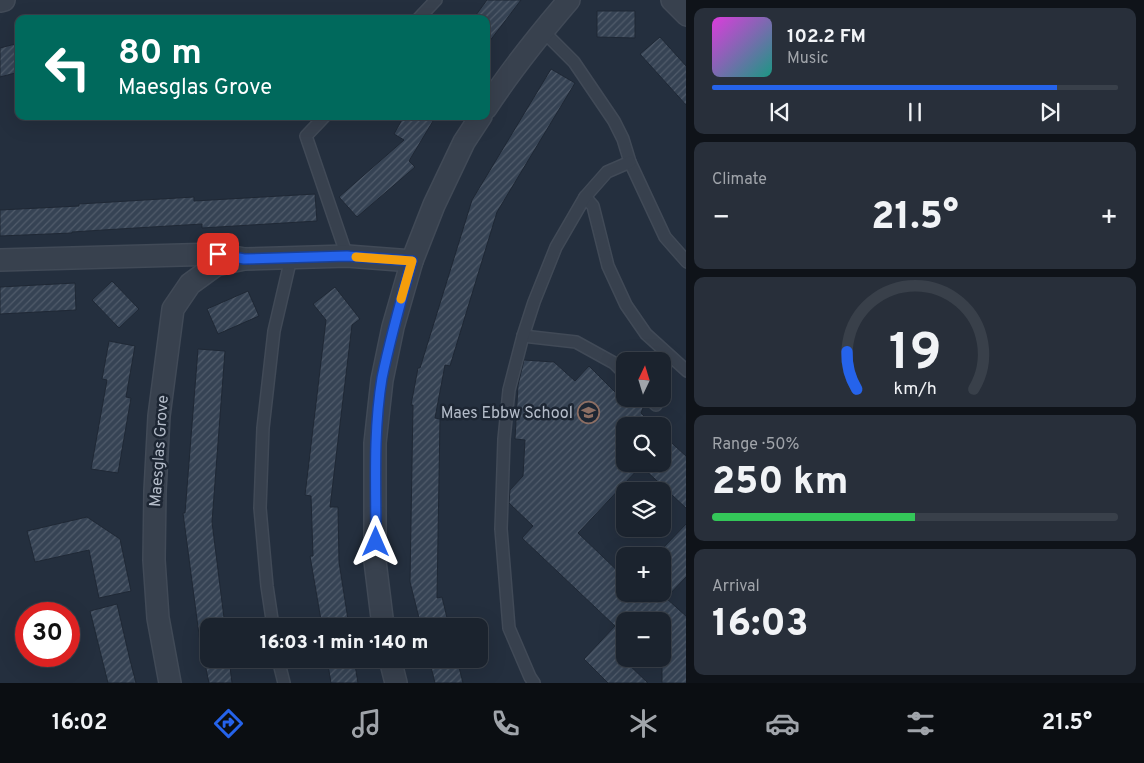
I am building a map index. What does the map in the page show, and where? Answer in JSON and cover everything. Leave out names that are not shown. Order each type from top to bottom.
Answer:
[{"type":"street","points":[[0,1],[4,0]]},
{"type":"street","points":[[490,102],[505,80],[569,0]]},
{"type":"street","points":[[672,0],[686,15]]},
{"type":"street","points":[[382,618],[376,561],[375,443],[382,380],[393,327],[412,261],[438,196],[464,142],[478,120]]},
{"type":"street","name":"Maesglas Grove","points":[[0,260],[218,254],[244,259]]},
{"type":"street","name":"Maesglas Grove","points":[[170,683],[158,618],[154,560],[154,491],[159,416],[173,309],[190,284],[216,265],[244,259],[347,256],[412,261]]},
{"type":"street","points":[[392,668],[396,683]]},
{"type":"lane","points":[[422,15],[436,0]]},
{"type":"lane","points":[[543,31],[574,62],[614,121],[623,139],[630,162],[664,237],[686,262]]},
{"type":"lane","points":[[321,120],[306,136],[347,256]]},
{"type":"lane","points":[[534,683],[509,628],[501,529],[505,430],[509,390],[534,302],[556,247],[585,197],[607,172],[630,162]]},
{"type":"lane","points":[[585,197],[593,206],[608,266],[626,305],[646,334],[686,371]]},
{"type":"lane","points":[[272,618],[260,508],[263,438],[274,331],[291,258]]},
{"type":"lane","points":[[523,336],[576,342],[616,365]]},
{"type":"lane","points":[[280,668],[284,683]]},
{"type":"building","points":[[487,0],[521,0],[490,41],[490,15],[476,15]]},
{"type":"building","points":[[597,11],[635,11],[635,38],[597,37]]},
{"type":"building","points":[[660,37],[686,66],[686,105],[640,54]]},
{"type":"building","points":[[15,44],[15,73],[0,77],[0,48]]},
{"type":"building","points":[[551,69],[575,83],[497,212],[450,366],[445,365],[435,418],[440,419],[437,598],[442,597],[447,618],[419,618],[410,582],[413,405],[411,405],[418,368],[420,368],[472,200]]},
{"type":"building","points":[[402,120],[434,120],[409,161],[415,167],[357,217],[339,197],[404,140],[394,134]]},
{"type":"building","points":[[315,194],[317,221],[202,228],[202,224],[0,236],[0,210],[194,197],[194,201]]},
{"type":"building","points":[[112,281],[139,309],[119,328],[92,300]]},
{"type":"building","points":[[75,283],[76,310],[0,314],[0,287]]},
{"type":"building","points":[[335,287],[360,319],[352,325],[330,507],[338,507],[339,562],[348,618],[321,618],[310,556],[313,556],[311,496],[305,495],[326,320],[313,304]]},
{"type":"building","points":[[248,291],[259,316],[218,334],[207,309]]},
{"type":"building","points":[[109,341],[135,346],[126,397],[131,398],[118,473],[91,469],[107,380],[102,379]]},
{"type":"building","points":[[198,349],[225,351],[212,522],[224,618],[200,618],[200,642],[183,513],[185,513]]},
{"type":"building","points":[[524,360],[554,362],[575,381],[589,366],[616,393],[616,408],[643,408],[641,413],[645,417],[616,417],[616,472],[635,472],[626,482],[616,482],[616,493],[578,533],[616,569],[616,602],[670,602],[686,616],[686,683],[662,683],[662,667],[671,667],[671,612],[616,612],[616,667],[631,667],[648,683],[608,683],[584,659],[615,626],[522,538],[533,526],[509,503],[510,490],[523,476],[525,440],[515,439],[518,385]]},
{"type":"building","points":[[671,442],[686,456],[686,508],[671,494],[671,482],[658,482],[647,472],[671,472]]},
{"type":"building","points":[[87,517],[120,539],[131,591],[99,598],[89,550],[35,562],[27,531]]},
{"type":"building","points":[[686,524],[686,577],[671,593],[671,547],[664,547]]},
{"type":"building","points":[[117,604],[136,683],[108,683],[90,611]]},
{"type":"building","points":[[206,668],[230,668],[232,683],[209,683]]},
{"type":"building","points":[[328,668],[356,668],[358,683],[331,683]]},
{"type":"building","points":[[431,668],[459,668],[463,683],[435,683]]},
{"type":"slow traffic","points":[[356,257],[412,261],[401,299]]},
{"type":"place","name":"Maes Ebbw School","points":[[589,412]]},
{"type":"route","points":[[218,254],[244,259],[347,256],[412,261],[393,327],[382,380],[375,443],[376,542]]}]
